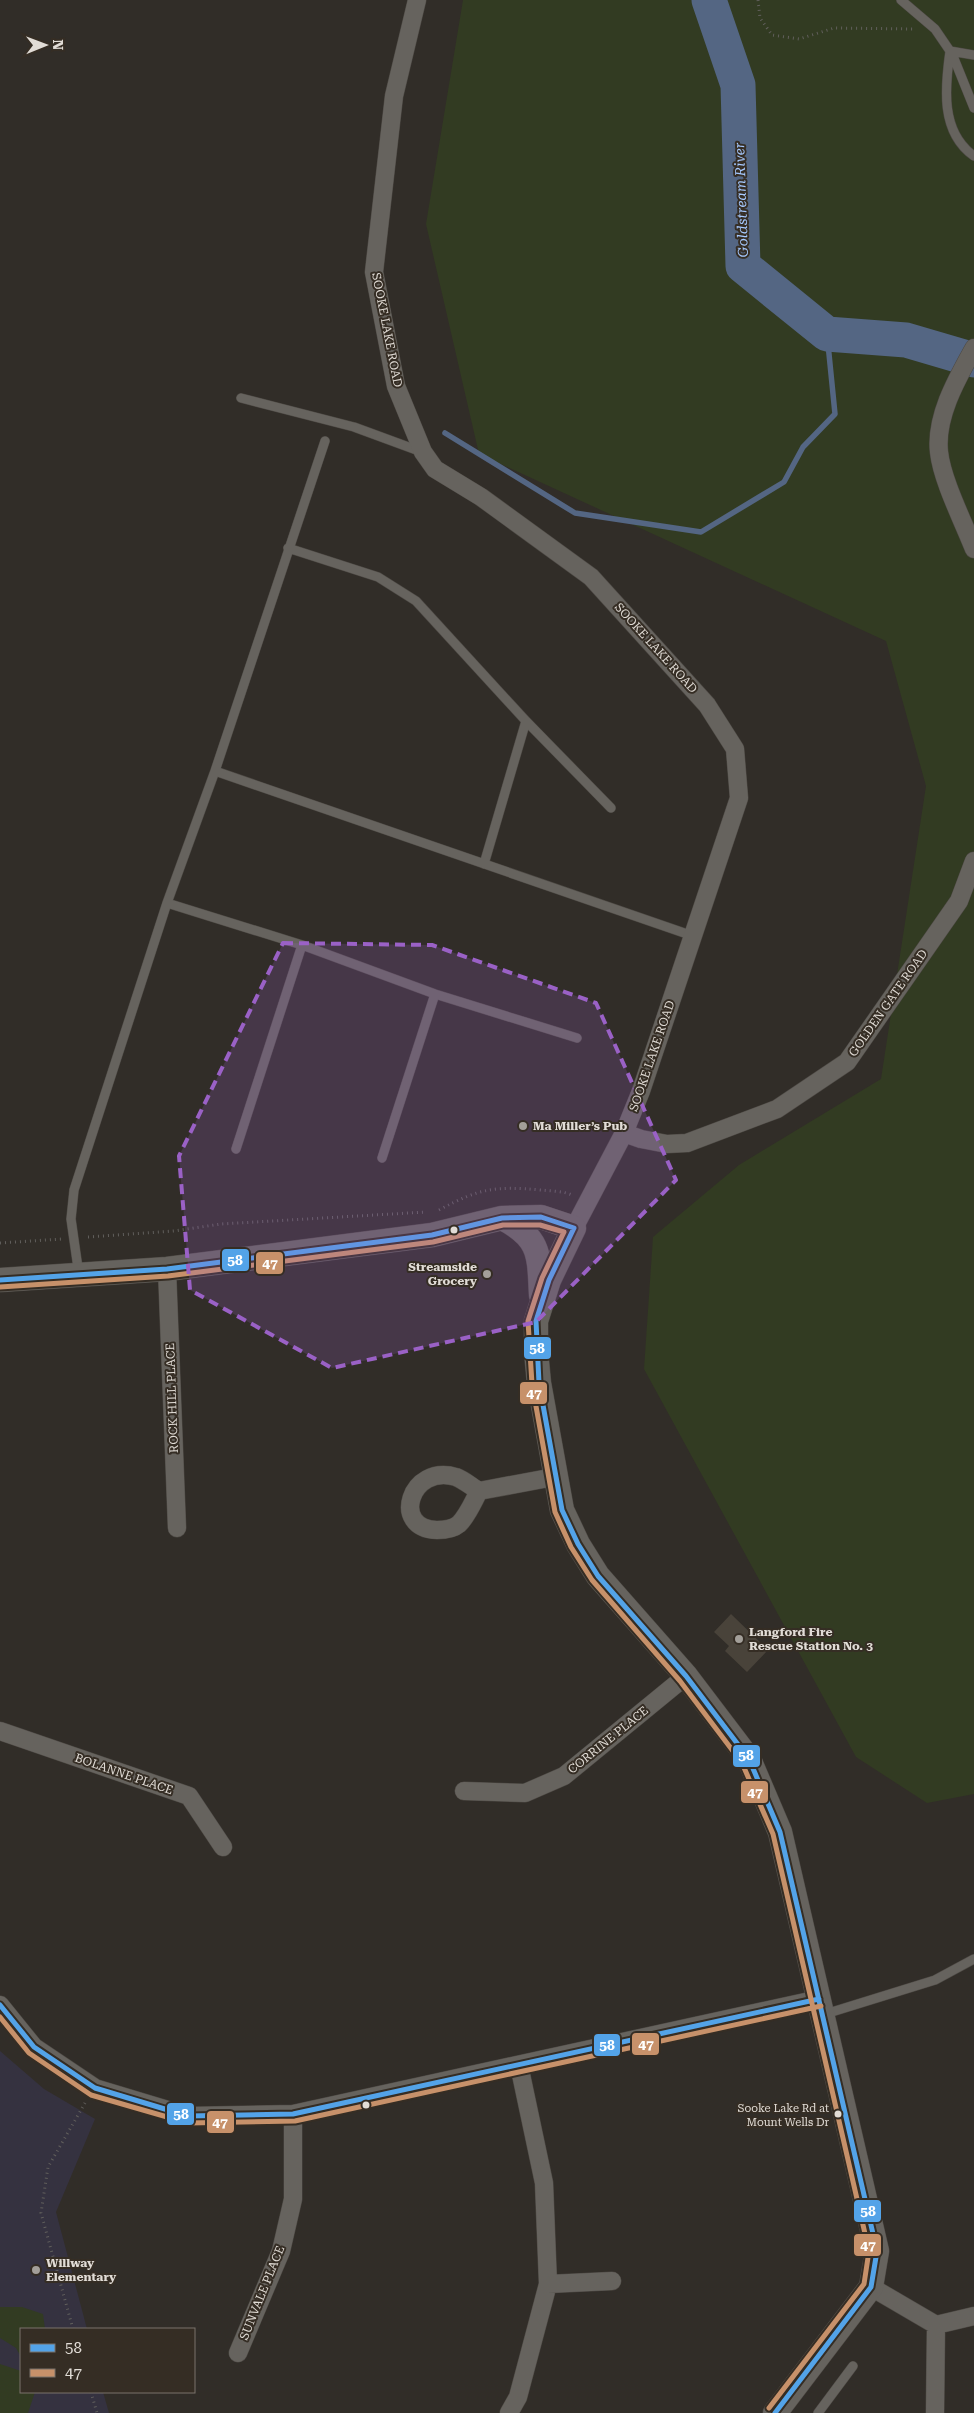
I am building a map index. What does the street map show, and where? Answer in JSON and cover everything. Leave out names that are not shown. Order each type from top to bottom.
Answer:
[{"type":"street","name":"SOOKE LAKE ROAD","points":[[417,0],[394,96],[374,272],[396,386],[423,452],[435,469],[481,497],[591,577],[707,705],[734,749],[739,798],[641,1091],[624,1133],[574,1228],[542,1299],[536,1321],[536,1351],[554,1477],[562,1510],[578,1544],[598,1576],[686,1676],[748,1759],[780,1832],[875,2243],[876,2267],[871,2287]]},
{"type":"street","points":[[974,348],[946,407],[940,430],[939,451],[943,468],[974,549]]},
{"type":"street","name":"GOLDEN GATE ROAD","points":[[624,1133],[641,1139],[667,1144],[687,1143],[777,1109],[847,1062],[959,901],[974,861]]},
{"type":"street","points":[[502,1218],[522,1229],[534,1244],[539,1262],[542,1299]]},
{"type":"street","points":[[0,1280],[167,1269],[432,1235],[502,1218],[541,1218],[574,1228]]},
{"type":"street","name":"ROCK HILL PLACE","points":[[167,1269],[177,1528]]},
{"type":"street","points":[[479,1491],[554,1477]]},
{"type":"street","name":"CORRINE PLACE","points":[[464,1791],[525,1793],[564,1776],[686,1676]]},
{"type":"street","name":"BOLANNE PLACE","points":[[0,1731],[189,1796],[223,1847]]},
{"type":"street","points":[[0,2005],[34,2047],[95,2088],[188,2116],[293,2114],[519,2065],[820,2007]]},
{"type":"street","points":[[509,2413],[518,2397],[548,2284],[544,2183],[519,2065]]},
{"type":"street","name":"SUNVALE PLACE","points":[[238,2353],[281,2251],[291,2208],[293,2199],[293,2114]]},
{"type":"street","points":[[548,2284],[612,2281]]},
{"type":"street","points":[[776,2413],[871,2287],[936,2326],[974,2316]]},
{"type":"street","points":[[935,2413],[936,2326]]},
{"type":"lane","points":[[901,0],[935,29],[950,50],[974,108]]},
{"type":"lane","points":[[950,50],[974,55]]},
{"type":"lane","points":[[950,50],[945,83],[948,115],[962,147],[974,156]]},
{"type":"lane","points":[[240,398],[354,428],[423,452]]},
{"type":"lane","points":[[79,1275],[72,1219],[74,1190],[167,903],[216,771],[288,548],[325,441]]},
{"type":"lane","points":[[288,548],[378,578],[416,601],[526,721],[611,808]]},
{"type":"lane","points":[[484,864],[526,721]]},
{"type":"lane","points":[[216,771],[693,936]]},
{"type":"lane","points":[[167,903],[302,945],[435,994],[577,1038]]},
{"type":"lane","points":[[236,1149],[302,945]]},
{"type":"lane","points":[[382,1158],[435,994]]},
{"type":"lane","points":[[820,2007],[935,1980],[974,1959]]},
{"type":"lane","points":[[818,2413],[853,2366]]},
{"type":"path","points":[[758,0],[760,18],[772,35],[799,39],[834,28],[935,29]]},
{"type":"path","points":[[438,1210],[469,1194],[484,1190],[513,1188],[568,1193]]},
{"type":"path","points":[[0,1243],[174,1231],[221,1224],[428,1212]]},
{"type":"path","points":[[74,2328],[42,2213],[48,2167],[73,2122],[95,2088]]},
{"type":"path","points":[[91,2393],[97,2413]]},
{"type":"highlighted area","points":[[283,943],[432,945],[596,1003],[676,1180],[536,1322],[332,1368],[190,1290],[179,1156]]},
{"type":"shaded area","name":"Willway Elementary","points":[[0,2051],[44,2089],[95,2119],[56,2212],[87,2328],[20,2328],[20,2393],[103,2393],[109,2413],[0,2413]]},
{"type":"green space","points":[[463,0],[974,0],[974,1794],[927,1803],[856,1757],[644,1369],[653,1237],[739,1165],[881,1079],[926,786],[886,641],[479,454],[426,224]]},
{"type":"green space","points":[[0,2307],[22,2307],[43,2314],[45,2328],[20,2328],[20,2355],[16,2348],[0,2338]]},
{"type":"green space","points":[[0,2364],[20,2371],[20,2393],[35,2393],[28,2413],[0,2413]]},
{"type":"building","name":"Langford Fire Rescue Station No. 3","points":[[731,1614],[768,1650],[747,1672],[725,1651],[729,1646],[714,1632]]},
{"type":"waterway","name":"Goldstream River","points":[[709,0],[738,85],[743,266],[827,334],[906,340],[974,360]]},
{"type":"waterway","points":[[445,433],[575,513],[701,532],[784,482],[803,447],[835,414],[827,334]]},
{"type":"transit line","name":"58","points":[[0,1280],[167,1269],[432,1235],[502,1218],[541,1217],[574,1228],[549,1280],[536,1321],[539,1383],[562,1510],[578,1544],[598,1576],[686,1676],[749,1759],[780,1832],[877,2251],[871,2287],[775,2413]]},
{"type":"transit line","name":"47","points":[[0,1287],[168,1276],[433,1242],[503,1225],[540,1225],[564,1232],[542,1278],[528,1321],[532,1384],[555,1512],[571,1547],[592,1580],[680,1681],[742,1763],[773,1834],[869,2251],[864,2284],[769,2408]]},
{"type":"transit line","name":"58","points":[[0,2005],[34,2047],[95,2088],[188,2116],[293,2114],[819,1999]]},
{"type":"transit line","name":"47","points":[[0,2017],[29,2053],[91,2095],[188,2123],[295,2121],[821,2006]]},
{"type":"place","name":"Ma Miller’s Pub","points":[[523,1126]]},
{"type":"place","name":"Streamside Grocery","points":[[487,1274]]},
{"type":"place","name":"Langford Fire Rescue Station No. 3","points":[[739,1639]]},
{"type":"place","name":"Sooke Lake Rd at Mount Wells Dr","points":[[838,2114]]},
{"type":"place","name":"Willway Elementary","points":[[36,2270]]}]
